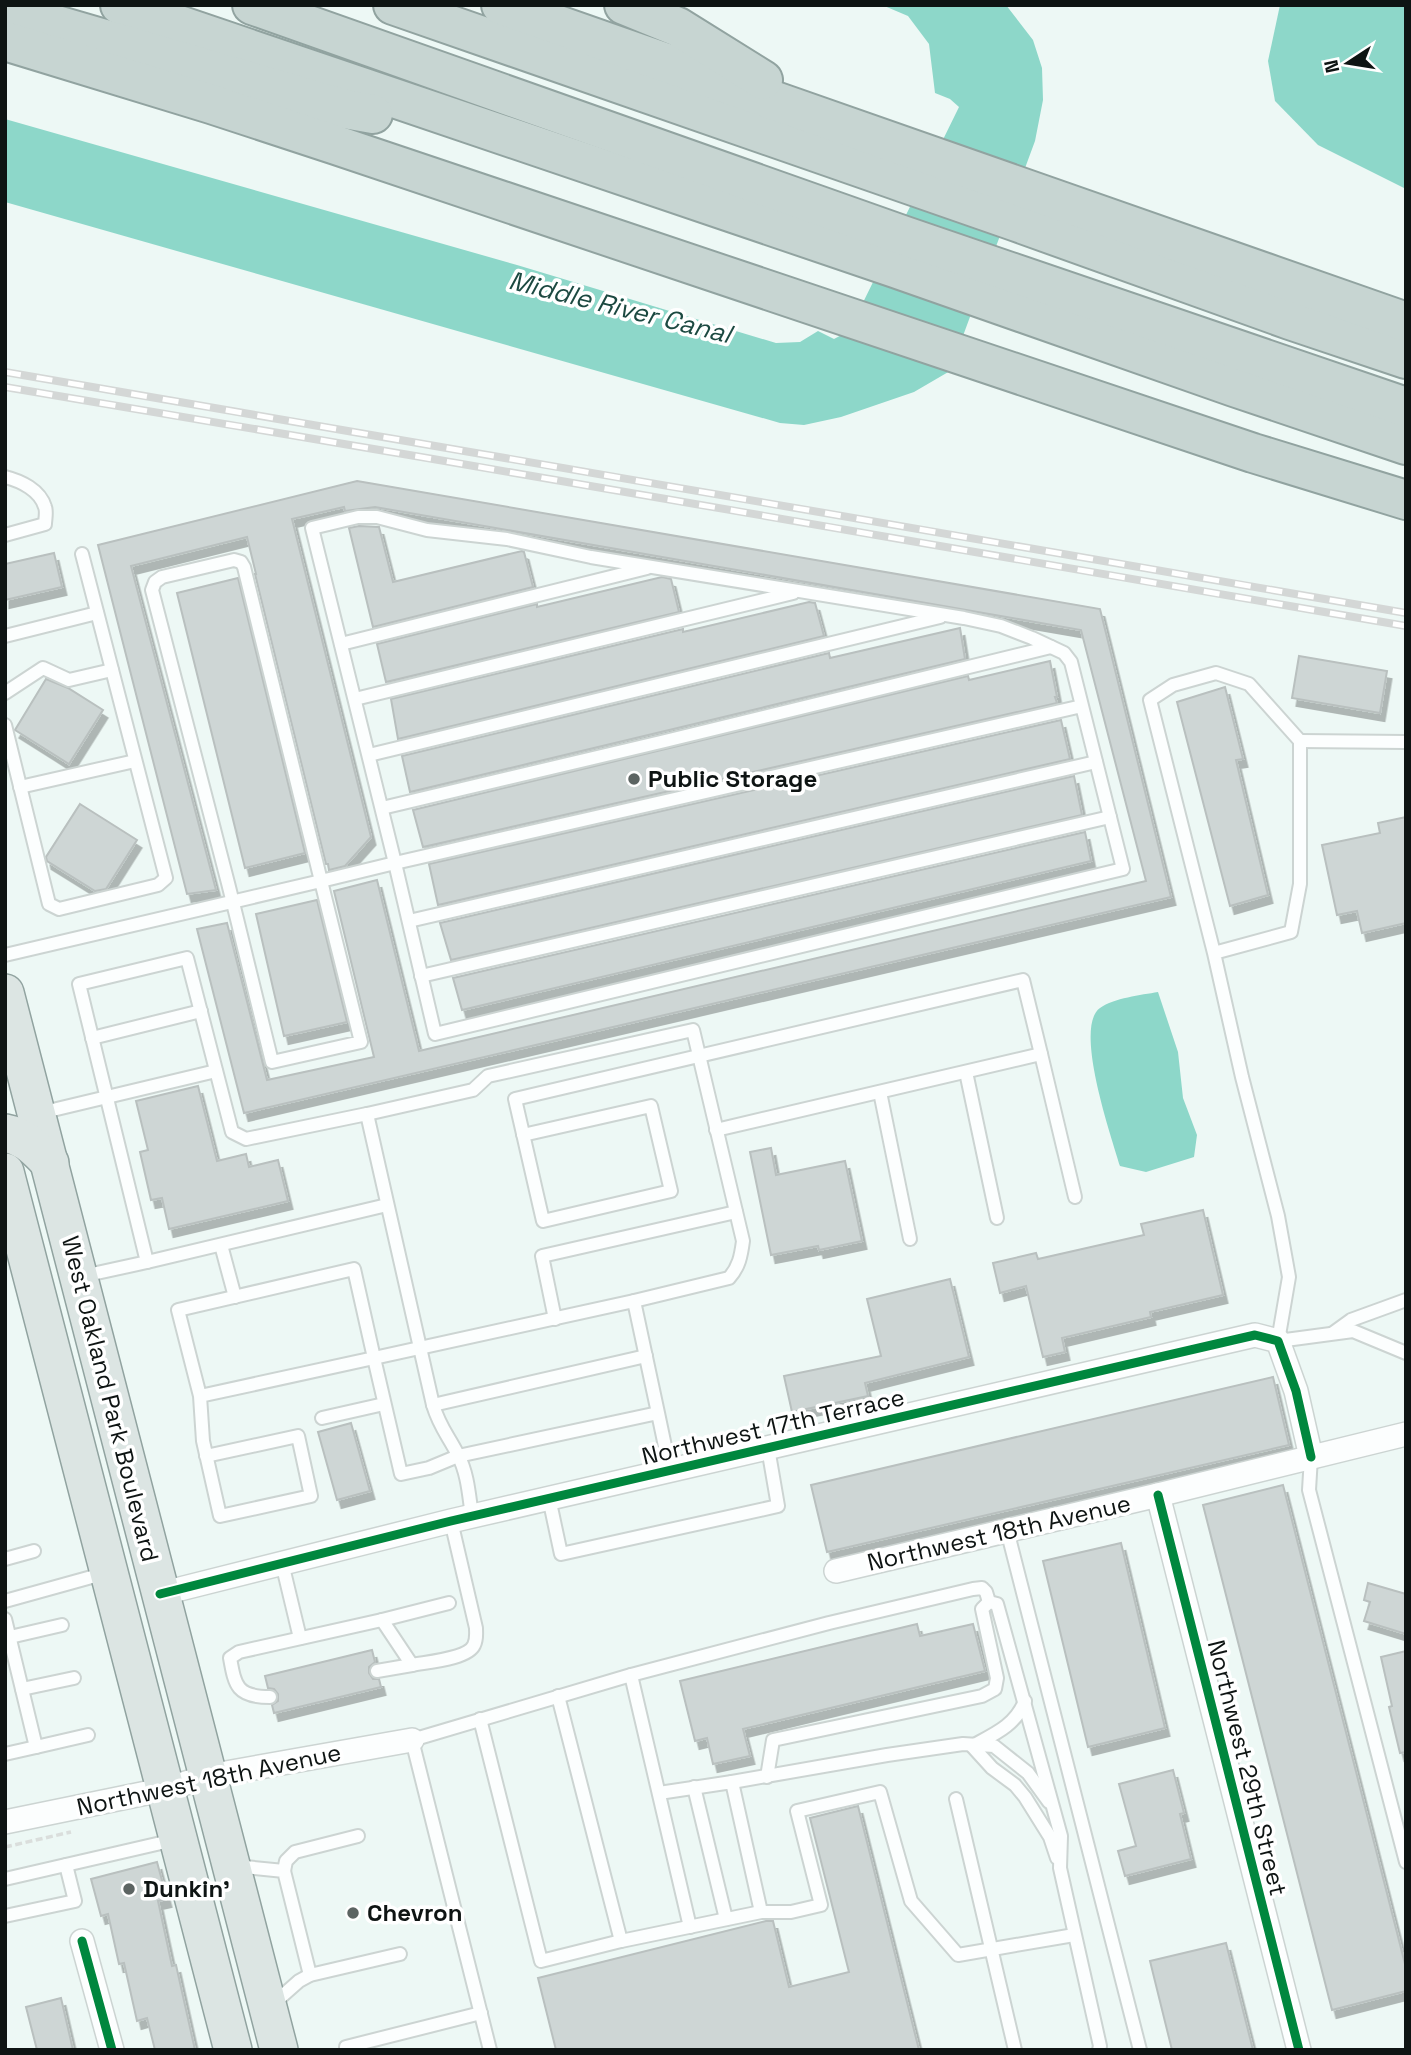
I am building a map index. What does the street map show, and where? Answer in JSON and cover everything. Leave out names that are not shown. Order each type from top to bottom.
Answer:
[{"type":"highway","points":[[120,5],[519,141],[900,252]]},
{"type":"highway","points":[[252,5],[900,252],[992,284],[1406,407]]},
{"type":"highway","points":[[393,5],[927,173],[1019,205],[1406,322]]},
{"type":"highway","points":[[501,5],[824,119]]},
{"type":"highway","points":[[624,5],[678,27],[824,119],[927,173]]},
{"type":"highway","points":[[5,10],[345,109],[519,141]]},
{"type":"highway","points":[[5,41],[286,129],[1241,449],[1406,500]]},
{"type":"highway","points":[[1019,205],[1290,320],[1406,359]]},
{"type":"highway","points":[[992,284],[1234,387],[1406,445]]},
{"type":"main road","name":"West Oakland Park Boulevard","points":[[5,993],[279,2050]]},
{"type":"main road","points":[[5,1133],[18,1135],[50,1163]]},
{"type":"main road","name":"West Oakland Park Boulevard","points":[[5,1172],[233,2050]]},
{"type":"main road","points":[[109,1572],[126,1587],[160,1594]]},
{"type":"street","name":"Northwest 17th Terrace","points":[[160,1594],[549,1498],[1255,1335],[1278,1341]]},
{"type":"street","points":[[1278,1341],[1296,1391],[1311,1457]]},
{"type":"street","name":"Northwest 18th Avenue","points":[[836,1571],[1406,1434]]},
{"type":"street","name":"Northwest 29th Street","points":[[1157,1495],[1298,2050]]},
{"type":"street","name":"Northwest 18th Avenue","points":[[5,1822],[166,1790],[209,1776],[412,1740]]},
{"type":"street","points":[[82,1941],[112,2050]]},
{"type":"lane","points":[[5,477],[20,481],[36,492],[45,507],[45,524],[5,535]]},
{"type":"lane","points":[[358,517],[377,517],[427,530],[507,539],[591,557],[800,592],[1001,626],[1064,653],[1071,662],[1123,869],[435,1034],[396,863],[312,528],[358,517]]},
{"type":"lane","points":[[5,725],[49,904],[59,909],[158,885],[166,878],[82,554]]},
{"type":"lane","points":[[234,560],[241,562],[321,881],[361,1042],[272,1062],[152,590],[155,582],[162,578],[234,560]]},
{"type":"lane","points":[[341,644],[654,567]]},
{"type":"lane","points":[[355,699],[800,592]]},
{"type":"lane","points":[[5,636],[97,613]]},
{"type":"lane","points":[[369,755],[947,615]]},
{"type":"lane","points":[[382,808],[1051,647]]},
{"type":"lane","points":[[5,693],[43,668],[69,680],[112,670]]},
{"type":"lane","points":[[1214,953],[1291,932],[1300,884],[1300,741],[1249,684],[1216,673],[1173,685],[1150,700],[1278,1216],[1289,1277],[1278,1341],[1353,1331],[1406,1353]]},
{"type":"lane","points":[[5,956],[396,863],[1082,706]]},
{"type":"lane","points":[[1300,741],[1406,743]]},
{"type":"lane","points":[[20,787],[135,761]]},
{"type":"lane","points":[[409,921],[1096,762]]},
{"type":"lane","points":[[421,976],[1110,817]]},
{"type":"lane","points":[[147,1262],[79,984],[187,958],[232,1132],[246,1139],[472,1090],[488,1076],[693,1030],[743,1241],[737,1270],[729,1278],[555,1319],[200,1396]]},
{"type":"lane","points":[[523,1135],[651,1107],[671,1191],[542,1221],[515,1099],[1023,981],[1075,1197]]},
{"type":"lane","points":[[92,1038],[201,1011]]},
{"type":"lane","points":[[716,1130],[1041,1054]]},
{"type":"lane","points":[[36,1114],[216,1071]]},
{"type":"lane","points":[[966,1072],[997,1218]]},
{"type":"lane","points":[[880,1092],[911,1239]]},
{"type":"lane","points":[[367,1114],[433,1405],[439,1424],[465,1472],[462,1519],[476,1628],[473,1648],[466,1654],[377,1671]]},
{"type":"lane","points":[[79,1277],[387,1205]]},
{"type":"lane","points":[[555,1319],[542,1256],[736,1212]]},
{"type":"lane","points":[[221,1245],[235,1297]]},
{"type":"lane","points":[[206,1456],[298,1436],[311,1496],[220,1516],[206,1456],[201,1428],[200,1396],[178,1310],[354,1269],[401,1474],[429,1468],[458,1456],[658,1413]]},
{"type":"lane","points":[[1333,1334],[1351,1320],[1406,1300]]},
{"type":"lane","points":[[634,1301],[670,1470]]},
{"type":"lane","points":[[433,1405],[646,1356]]},
{"type":"lane","points":[[322,1418],[384,1404]]},
{"type":"lane","points":[[549,1498],[561,1553],[778,1506],[768,1448]]},
{"type":"lane","points":[[1311,1457],[1309,1490],[1406,1862]]},
{"type":"lane","points":[[1007,1530],[1140,2050]]},
{"type":"lane","points":[[5,1559],[34,1551]]},
{"type":"lane","points":[[282,1563],[300,1638]]},
{"type":"lane","points":[[5,1601],[109,1572]]},
{"type":"lane","points":[[490,2050],[412,1740],[631,1675],[829,1623],[973,1589],[982,1588],[989,1602]]},
{"type":"lane","points":[[989,1602],[997,1604],[1054,1808],[1061,1836],[1060,1868]]},
{"type":"lane","points":[[767,1777],[773,1740],[982,1696],[995,1689],[996,1678],[982,1609],[989,1602]]},
{"type":"lane","points":[[270,1697],[254,1697],[240,1689],[235,1683],[230,1658],[239,1652],[449,1603]]},
{"type":"lane","points":[[5,1619],[36,1747]]},
{"type":"lane","points":[[382,1620],[412,1665]]},
{"type":"lane","points":[[10,1637],[62,1625]]},
{"type":"lane","points":[[631,1675],[690,1927]]},
{"type":"lane","points":[[22,1689],[74,1678]]},
{"type":"lane","points":[[558,1696],[621,1941]]},
{"type":"lane","points":[[972,1746],[1012,1722],[1021,1713],[1025,1701]]},
{"type":"lane","points":[[480,1719],[541,1961],[726,1919],[761,1912],[791,1912],[821,1905],[797,1811],[880,1792],[911,1901],[958,1955],[1074,1935]]},
{"type":"lane","points":[[5,1754],[88,1735]]},
{"type":"lane","points":[[659,1793],[963,1744],[994,1746],[1009,1756],[1028,1773],[1054,1808]]},
{"type":"lane","points":[[972,1746],[992,1768],[1015,1785],[1050,1837],[1060,1868],[1101,2048]]},
{"type":"lane","points":[[732,1782],[761,1912]]},
{"type":"lane","points":[[694,1787],[726,1919]]},
{"type":"lane","points":[[956,1799],[1015,2050]]},
{"type":"lane","points":[[310,1975],[284,1871],[286,1861],[295,1852],[358,1836]]},
{"type":"lane","points":[[5,1879],[178,1839]]},
{"type":"lane","points":[[5,1916],[75,1900],[66,1865]]},
{"type":"lane","points":[[231,1866],[284,1871]]},
{"type":"lane","points":[[268,2009],[299,1981],[310,1975],[400,1954]]},
{"type":"lane","points":[[346,2050],[481,2013]]},
{"type":"path","points":[[5,1847],[81,1830]]},
{"type":"water","name":"Middle River Canal","points":[[882,5],[1006,5],[1033,40],[1042,68],[1043,100],[1035,141],[950,371],[914,392],[841,417],[804,425],[780,423],[5,202],[5,119],[517,265],[776,343],[800,342],[818,331],[834,339],[849,331],[959,107],[950,99],[935,93],[929,44],[908,16]]},
{"type":"water","points":[[1280,5],[1406,5],[1406,189],[1318,145],[1275,101],[1268,61]]},
{"type":"water","points":[[1158,992],[1178,1052],[1183,1098],[1197,1135],[1194,1157],[1146,1172],[1120,1166],[1097,1084],[1091,1037],[1093,1019],[1100,1008],[1120,999]]},
{"type":"building","points":[[357,481],[1100,609],[1171,897],[244,1113],[197,929],[227,923],[267,1080],[374,1057],[334,891],[377,880],[419,1051],[1146,881],[1081,630],[375,507],[345,511],[344,507],[292,519],[371,837],[345,866],[329,870],[326,864],[247,537],[131,566],[216,890],[187,894],[98,545]]},
{"type":"building","points":[[379,527],[393,582],[522,551],[533,587],[373,627],[349,528]]},
{"type":"building","points":[[54,553],[62,587],[5,600],[5,564]]},
{"type":"building","points":[[662,577],[671,579],[679,612],[386,682],[377,644],[537,604],[537,607]]},
{"type":"building","points":[[238,578],[305,853],[245,868],[177,593]]},
{"type":"building","points":[[809,602],[815,603],[824,636],[398,739],[391,699],[683,629],[683,632]]},
{"type":"building","points":[[960,628],[965,659],[410,792],[402,756],[829,653],[830,658]]},
{"type":"building","points":[[1299,656],[1387,671],[1380,713],[1292,698]]},
{"type":"building","points":[[1050,661],[1057,703],[423,847],[413,810],[968,676],[969,680]]},
{"type":"building","points":[[46,679],[68,688],[103,710],[69,764],[15,730]]},
{"type":"building","points":[[1225,687],[1243,759],[1236,760],[1268,895],[1230,906],[1177,702]]},
{"type":"building","points":[[1061,720],[1070,759],[438,905],[429,864]]},
{"type":"building","points":[[1074,776],[1082,815],[451,960],[440,923]]},
{"type":"building","points":[[80,804],[137,840],[106,889],[95,891],[47,861],[46,857]]},
{"type":"building","points":[[1406,817],[1406,923],[1362,933],[1357,911],[1337,915],[1322,845],[1380,833],[1378,823]]},
{"type":"building","points":[[1085,832],[1091,861],[462,1010],[453,978]]},
{"type":"building","points":[[317,900],[347,1022],[284,1036],[256,914]]},
{"type":"building","points":[[198,1086],[217,1161],[246,1154],[249,1167],[278,1160],[288,1201],[169,1229],[162,1198],[151,1200],[140,1152],[148,1150],[136,1101]]},
{"type":"building","points":[[771,1148],[776,1175],[845,1161],[862,1241],[819,1250],[818,1246],[771,1255],[750,1152]]},
{"type":"building","points":[[1203,1210],[1223,1295],[1150,1312],[1151,1317],[1062,1338],[1065,1352],[1043,1357],[1026,1286],[1000,1293],[993,1263],[1036,1253],[1038,1259],[1144,1235],[1141,1224]]},
{"type":"building","points":[[950,1279],[969,1357],[865,1383],[868,1396],[792,1412],[784,1376],[881,1356],[867,1299]]},
{"type":"building","points":[[1273,1377],[1289,1445],[827,1552],[811,1485]]},
{"type":"building","points":[[351,1423],[370,1491],[337,1500],[318,1432]]},
{"type":"building","points":[[1283,1485],[1406,1968],[1406,1991],[1332,2010],[1203,1505]]},
{"type":"building","points":[[1121,1543],[1165,1728],[1088,1747],[1043,1561]]},
{"type":"building","points":[[1368,1583],[1406,1594],[1406,1634],[1364,1621],[1370,1602],[1364,1600]]},
{"type":"building","points":[[917,1624],[920,1636],[973,1624],[985,1671],[743,1729],[750,1756],[713,1764],[707,1738],[695,1741],[680,1681]]},
{"type":"building","points":[[372,1650],[375,1662],[369,1667],[369,1673],[373,1679],[379,1679],[381,1687],[274,1713],[272,1705],[278,1701],[278,1694],[274,1689],[268,1688],[265,1676]]},
{"type":"building","points":[[1406,1651],[1406,1752],[1400,1753],[1381,1657]]},
{"type":"building","points":[[1173,1770],[1184,1813],[1180,1814],[1191,1859],[1125,1876],[1118,1851],[1136,1846],[1119,1784]]},
{"type":"building","points":[[858,1806],[919,2050],[556,2050],[538,1978],[766,1921],[773,1921],[789,1987],[849,1972],[810,1818]]},
{"type":"building","points":[[157,1862],[167,1899],[158,1901],[195,2050],[155,2050],[147,2018],[137,2021],[124,1963],[119,1964],[108,1914],[101,1916],[91,1879]]},
{"type":"building","points":[[1226,1943],[1253,2050],[1172,2050],[1150,1961]]},
{"type":"building","points":[[61,1998],[73,2050],[37,2050],[26,2007]]},
{"type":"railway","points":[[5,372],[1406,613]]},
{"type":"railway","points":[[5,387],[1406,626]]},
{"type":"cycle path","points":[[160,1594],[451,1521],[1255,1335],[1278,1341],[1296,1391],[1311,1457]]},
{"type":"cycle path","points":[[1158,1495],[1299,2050]]},
{"type":"cycle path","points":[[82,1941],[112,2050]]},
{"type":"place","name":"Public Storage","points":[[634,779]]},
{"type":"place","name":"Dunkin'","points":[[129,1889]]},
{"type":"place","name":"Chevron","points":[[353,1913]]}]
